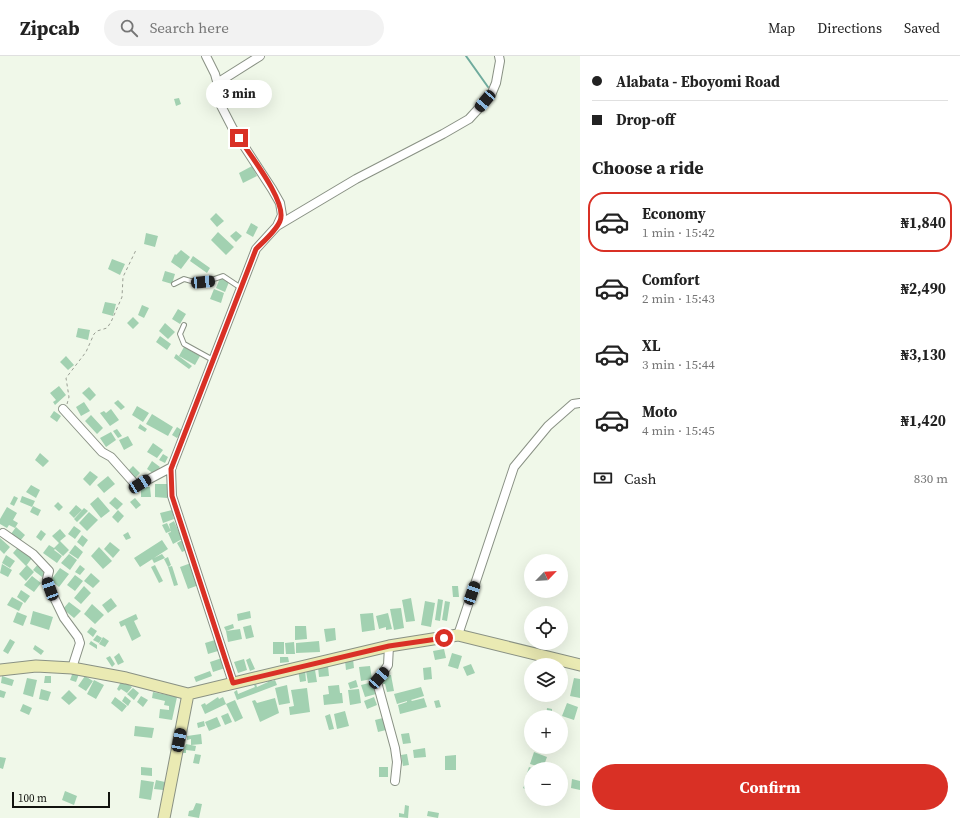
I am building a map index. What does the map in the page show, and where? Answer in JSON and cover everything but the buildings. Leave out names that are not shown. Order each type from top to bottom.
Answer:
[{"type":"main road","points":[[0,670],[36,666],[72,668],[126,678],[188,694],[389,646],[458,635],[580,665]]},
{"type":"main road","points":[[164,818],[188,694]]},
{"type":"street","points":[[206,56],[215,74],[218,85],[217,98],[233,129],[280,203],[282,215],[277,226]]},
{"type":"street","points":[[218,85],[222,80],[260,56]]},
{"type":"street","points":[[233,683],[172,496],[172,467],[256,249],[277,226],[356,179],[469,119],[491,95],[496,83],[502,58]]},
{"type":"street","points":[[458,635],[514,467],[548,426],[573,404],[580,403]]},
{"type":"street","points":[[63,409],[102,452],[111,457],[135,484],[140,484],[172,467]]},
{"type":"street","points":[[3,533],[33,554],[49,571],[47,580],[50,589],[64,618],[78,636],[80,643],[72,668]]},
{"type":"street","points":[[389,646],[388,665],[377,682],[395,748],[397,762],[395,781]]},
{"type":"lane","points":[[174,284],[184,279],[194,282],[211,281],[223,276],[241,288]]},
{"type":"lane","points":[[184,325],[180,334],[184,344],[213,360]]},
{"type":"path","points":[[69,401],[66,378],[86,352],[94,334],[97,331],[107,328],[111,322],[122,297],[123,277],[136,250]]},
{"type":"waterway","points":[[466,56],[488,87]]},
{"type":"route","points":[[239,138],[280,203],[282,215],[277,226],[256,249],[171,469],[172,496],[233,683],[389,646],[444,638]]}]
